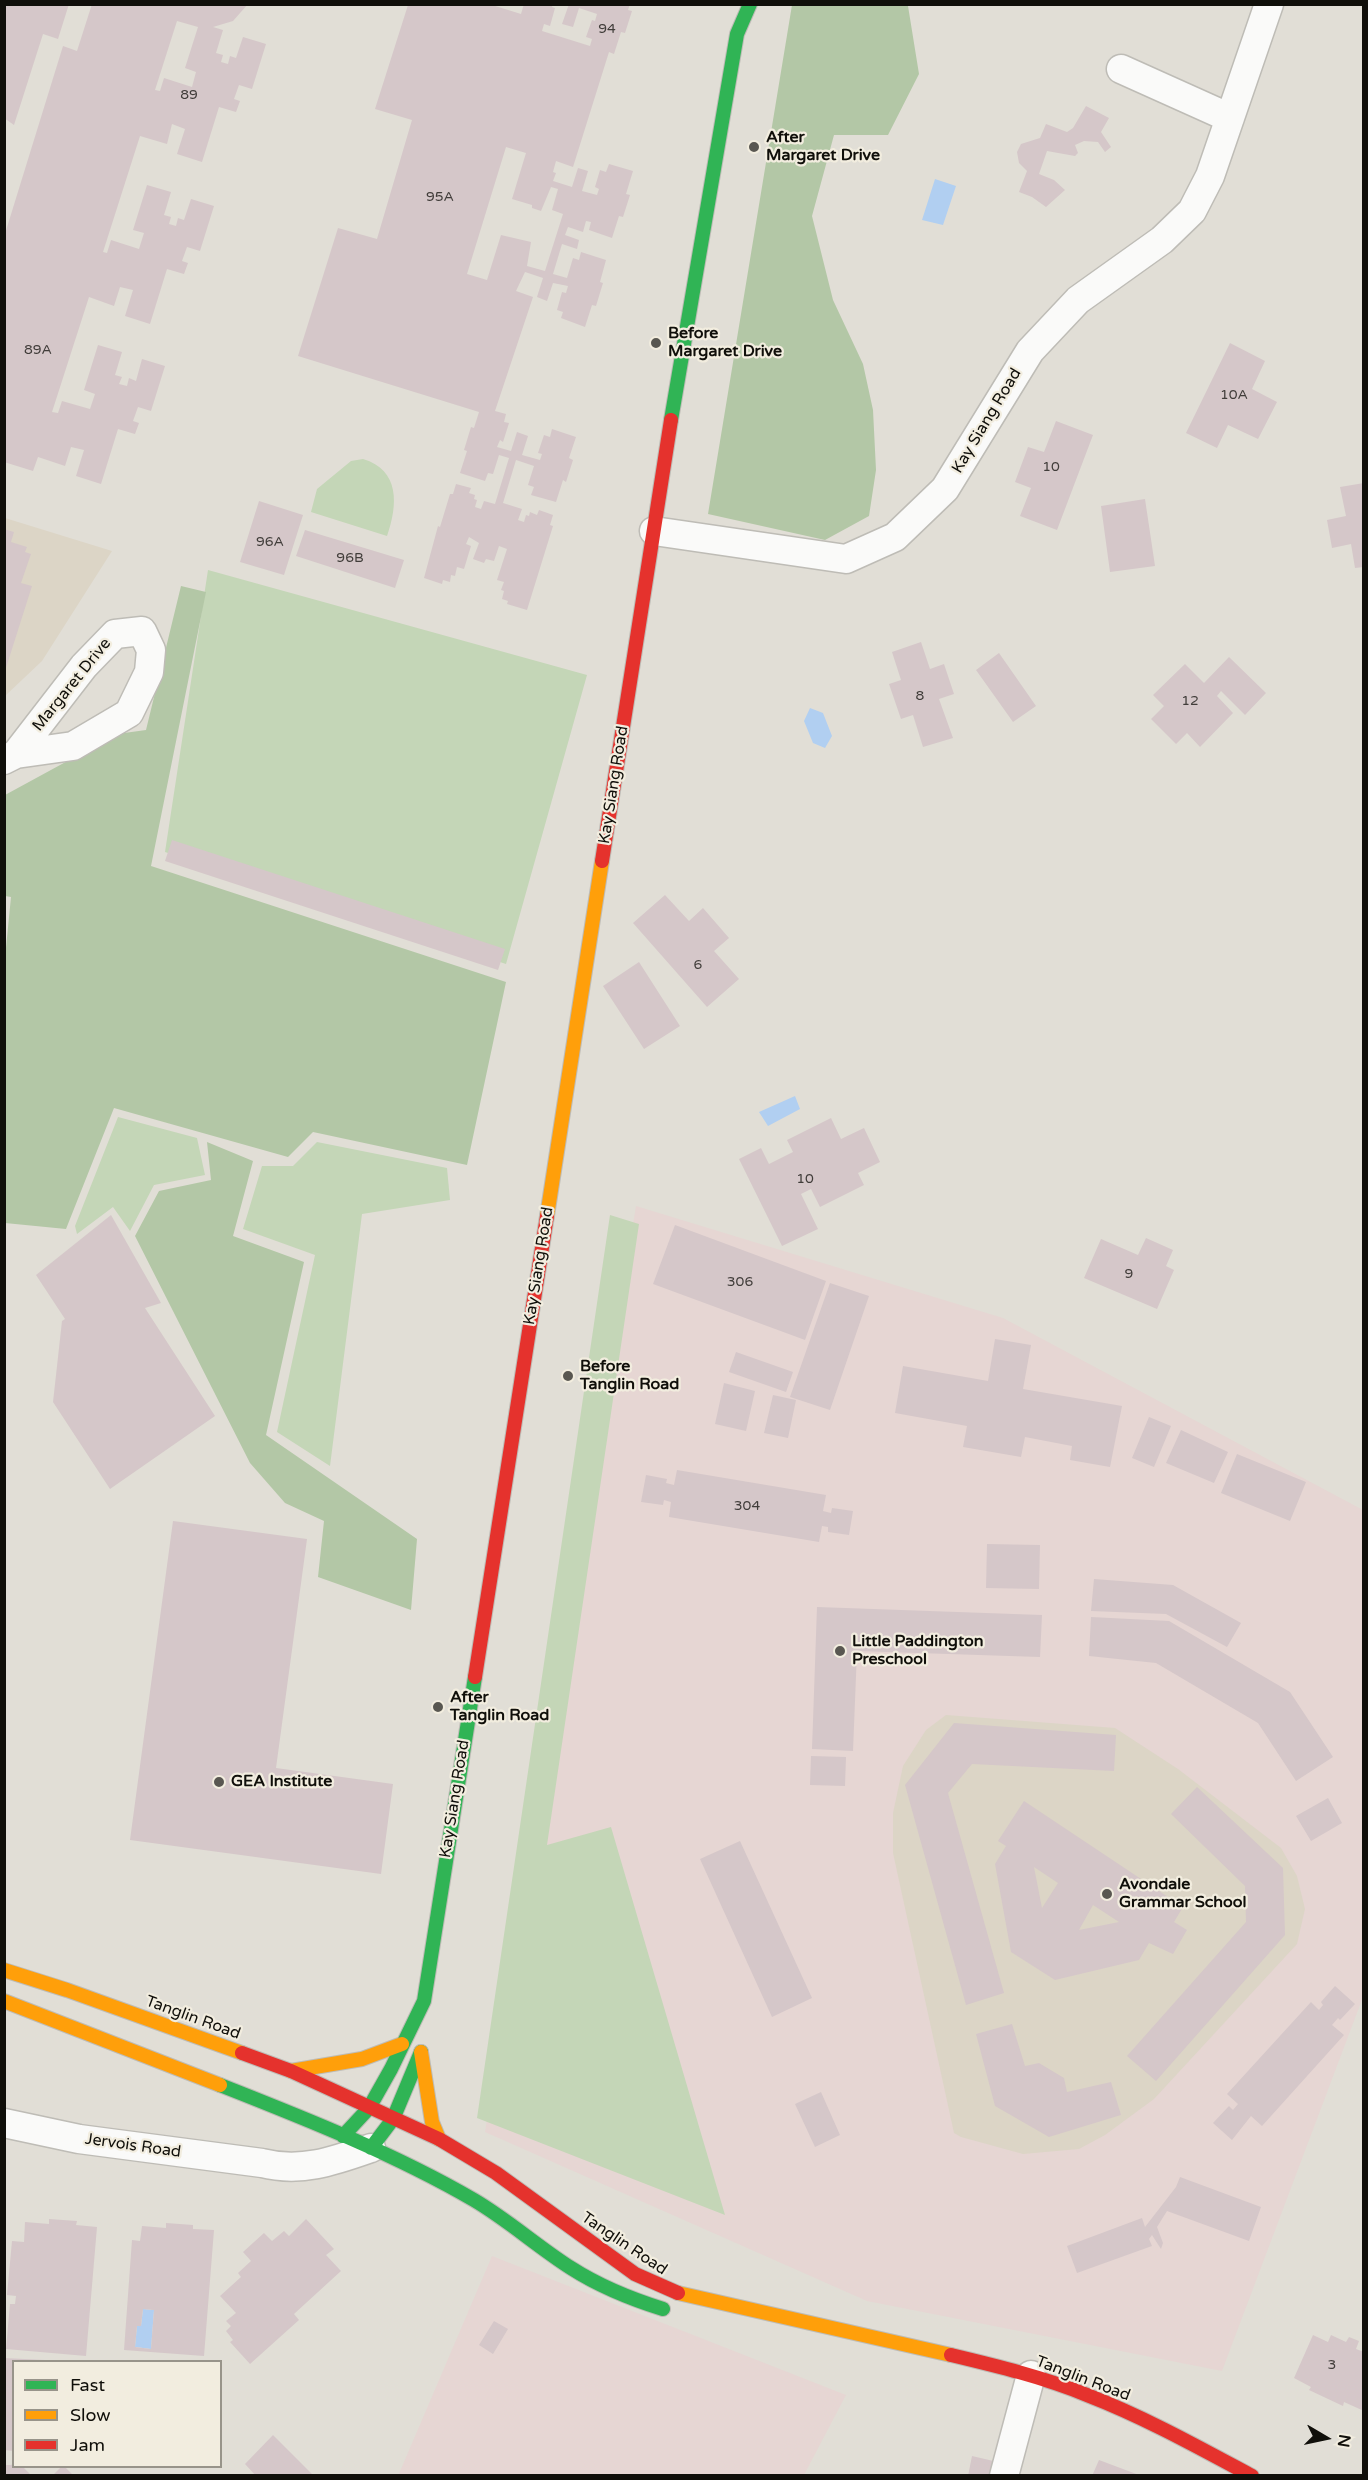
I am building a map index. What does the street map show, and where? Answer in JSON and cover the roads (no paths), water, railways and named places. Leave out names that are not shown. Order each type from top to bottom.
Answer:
[{"type":"street","name":"Kay Siang Road","points":[[369,2108],[424,2001],[654,531],[737,34],[750,4]]},
{"type":"street","name":"Kay Siang Road","points":[[654,531],[846,559],[895,537],[945,489],[1030,351],[1078,300],[1162,240],[1191,211],[1210,176],[1269,4]]},
{"type":"street","name":"Kay Siang Road","points":[[734,5],[737,34]]},
{"type":"street","points":[[1121,69],[1230,118]]},
{"type":"street","name":"Margaret Drive","points":[[142,631],[151,650],[149,672],[129,713],[73,746],[10,757],[84,666],[115,634],[142,631]]},
{"type":"street","name":"Tanglin Road","points":[[4,1970],[67,1990],[291,2071],[439,2139],[496,2173],[656,2287],[769,2315],[824,2325],[1028,2387],[1120,2410],[1252,2475]]},
{"type":"street","points":[[4,2001],[190,2072],[371,2148],[462,2193],[504,2218],[562,2262],[580,2272],[618,2291],[675,2313]]},
{"type":"street","name":"Kay Siang Road","points":[[393,2119],[424,2042],[428,2020],[424,2001]]},
{"type":"street","points":[[424,2042],[432,2122],[439,2139]]},
{"type":"street","points":[[291,2071],[369,2058],[402,2044]]},
{"type":"street","points":[[262,2163],[289,2150],[343,2136],[369,2108]]},
{"type":"street","points":[[371,2148],[393,2119]]},
{"type":"street","name":"Jervois Road","points":[[4,2123],[79,2139],[262,2163],[280,2168],[304,2167],[339,2159],[371,2148]]},
{"type":"street","points":[[1004,2475],[1028,2387]]},
{"type":"water","points":[[935,179],[956,186],[943,225],[922,220]]},
{"type":"water","points":[[810,708],[823,713],[832,736],[825,748],[813,743],[804,721]]},
{"type":"water","points":[[795,1096],[800,1109],[768,1126],[759,1112]]},
{"type":"water","points":[[143,2309],[154,2310],[151,2349],[135,2347],[137,2326],[141,2326]]},
{"type":"place","name":"After Margaret Drive","points":[[754,147]]},
{"type":"place","name":"Before Margaret Drive","points":[[656,343]]},
{"type":"place","name":"Before Tanglin Road","points":[[568,1376]]},
{"type":"place","name":"Little Paddington Preschool","points":[[840,1651]]},
{"type":"place","name":"After Tanglin Road","points":[[438,1707]]},
{"type":"place","name":"GEA Institute","points":[[219,1782]]},
{"type":"place","name":"Avondale Grammar School","points":[[1107,1894]]}]
